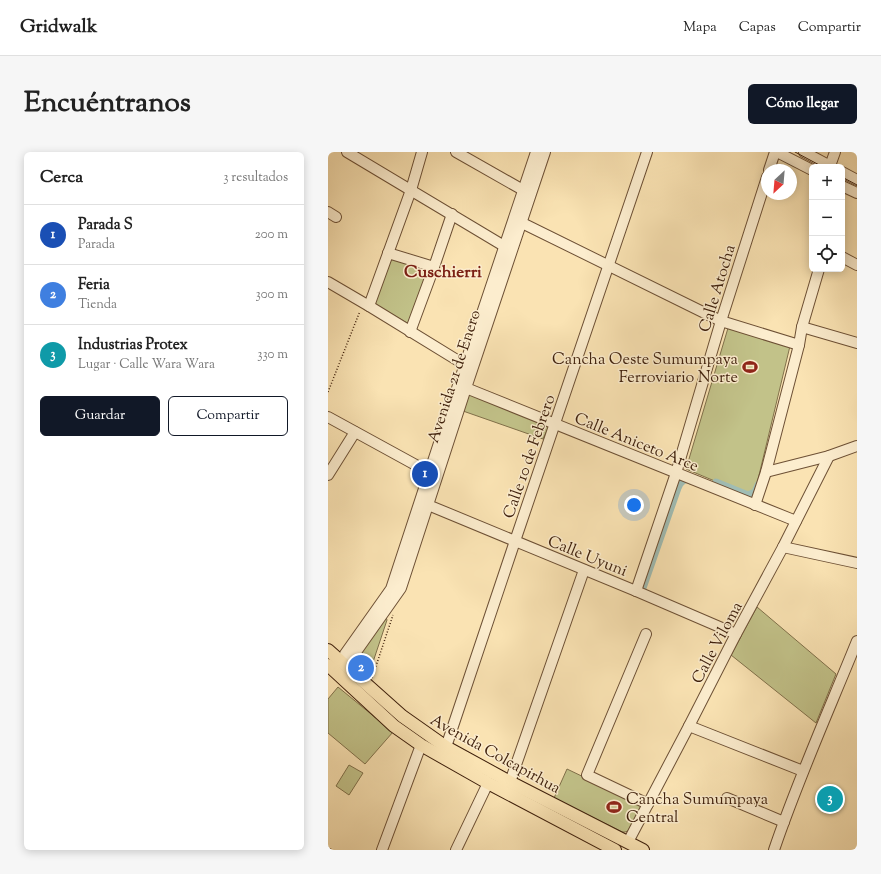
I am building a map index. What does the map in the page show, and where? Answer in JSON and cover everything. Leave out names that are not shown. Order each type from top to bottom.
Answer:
[{"type":"main road","name":"Avenida Colcapirhua","points":[[328,650],[333,669],[394,726],[421,745],[610,849]]},
{"type":"main road","name":"Avenida Colcapirhua","points":[[333,669],[369,687],[402,716],[446,747],[510,782],[643,850]]},
{"type":"street","points":[[347,152],[504,246]]},
{"type":"street","points":[[365,308],[411,190],[422,152]]},
{"type":"street","points":[[456,152],[523,190]]},
{"type":"street","name":"Avenida 21 de Enero","points":[[333,669],[391,590],[466,388],[468,367],[504,246],[518,220],[523,190],[536,152]]},
{"type":"street","name":"Avenida 21 de Enero","points":[[333,669],[351,659],[401,588],[428,505],[433,475],[468,367],[518,220],[545,152]]},
{"type":"street","name":"Calle 10 de Febrero","points":[[446,747],[647,152]]},
{"type":"street","points":[[771,164],[776,152],[809,168]]},
{"type":"street","points":[[804,152],[827,164]]},
{"type":"street","points":[[832,164],[835,152]]},
{"type":"street","points":[[845,174],[857,180]]},
{"type":"street","points":[[845,189],[857,193]]},
{"type":"street","name":"Calle Atocha","points":[[636,591],[676,473],[721,321],[761,196]]},
{"type":"street","points":[[410,332],[452,214]]},
{"type":"street","points":[[518,220],[721,321],[799,345]]},
{"type":"street","points":[[388,252],[434,267]]},
{"type":"street","points":[[845,259],[857,265]]},
{"type":"street","points":[[755,505],[766,472],[799,345],[802,327],[818,272]]},
{"type":"street","points":[[328,282],[365,308],[410,332],[468,367]]},
{"type":"street","points":[[802,327],[857,343]]},
{"type":"street","name":"Calle Aniceto Arce","points":[[466,388],[796,521]]},
{"type":"street","points":[[328,417],[433,475]]},
{"type":"street","points":[[328,475],[355,432]]},
{"type":"street","points":[[766,472],[829,456],[857,446]]},
{"type":"street","name":"Calle Viloma","points":[[628,842],[783,547],[829,456]]},
{"type":"street","name":"Calle Uyuni","points":[[428,505],[736,634]]},
{"type":"street","points":[[783,547],[857,564]]},
{"type":"street","points":[[510,782],[584,570]]},
{"type":"street","points":[[646,634],[587,775],[648,804]]},
{"type":"street","points":[[774,850],[804,771],[857,641]]},
{"type":"street","points":[[689,726],[804,771]]},
{"type":"street","points":[[382,850],[421,745]]},
{"type":"street","points":[[456,850],[488,783]]},
{"type":"street","points":[[727,798],[784,822]]},
{"type":"street","points":[[610,849],[613,835]]},
{"type":"path","points":[[328,392],[365,308]]},
{"type":"path","points":[[369,687],[395,609]]},
{"type":"green space","points":[[391,259],[426,269],[427,272],[409,323],[375,304],[375,300]]},
{"type":"green space","points":[[728,328],[790,346],[755,492],[748,495],[686,469]]},
{"type":"green space","points":[[472,394],[549,426],[543,439],[463,411],[469,395]]},
{"type":"green space","points":[[757,607],[836,674],[816,723],[731,655]]},
{"type":"green space","points":[[386,617],[387,620],[369,674],[365,676],[356,667],[354,662]]},
{"type":"green space","points":[[338,687],[393,732],[365,764],[328,733],[328,699]]},
{"type":"green space","points":[[349,765],[363,773],[349,795],[336,786]]},
{"type":"green space","points":[[567,769],[642,805],[628,831],[622,832],[554,798]]},
{"type":"waterway","points":[[643,588],[678,488],[683,481],[691,481]]},
{"type":"waterway","points":[[716,482],[748,495],[755,492],[758,485]]},
{"type":"tram line","points":[[795,152],[817,164]]},
{"type":"tram line","points":[[845,179],[857,185]]},
{"type":"place","name":"Cancha Oeste Sumumpaya Ferroviario Norte","points":[[750,367]]},
{"type":"place","name":"Parada S","points":[[425,474]]},
{"type":"place","name":"Feria","points":[[361,668]]},
{"type":"place","name":"Industrias Protex","points":[[830,799]]},
{"type":"place","name":"Cancha Sumumpaya Central","points":[[614,807]]},
{"type":"district","name":"Cuschierri","points":[[443,271]]}]
